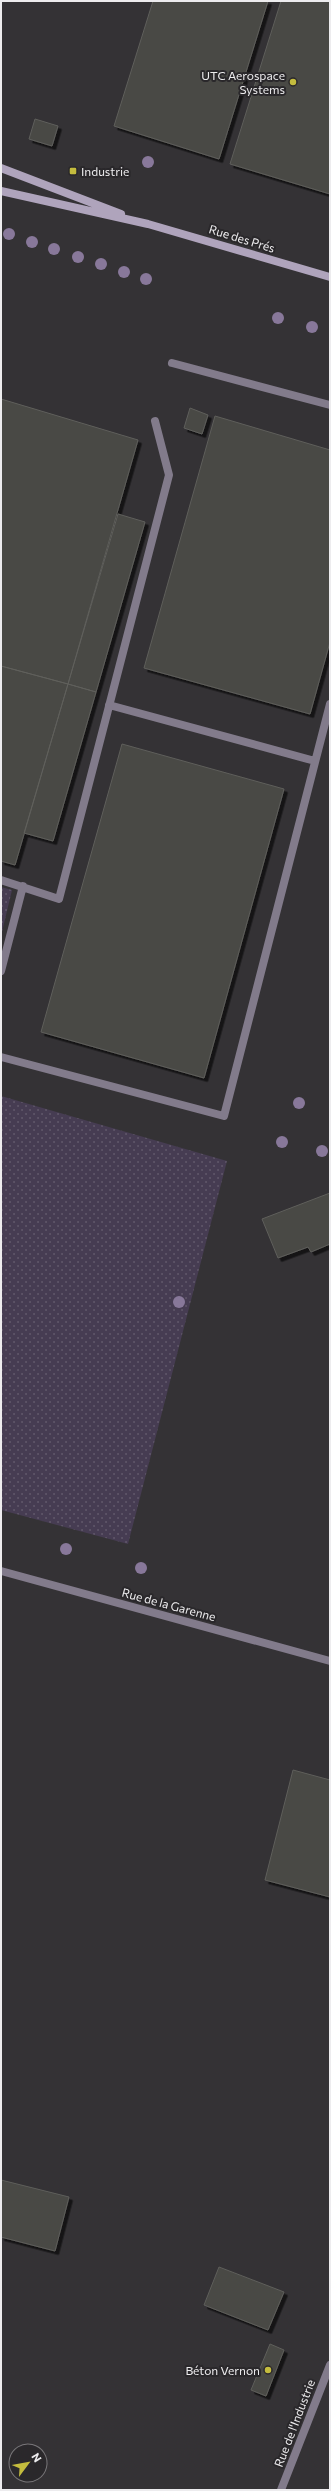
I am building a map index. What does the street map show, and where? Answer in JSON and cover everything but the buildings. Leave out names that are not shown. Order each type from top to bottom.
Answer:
[{"type":"main road","name":"Rue des Prés","points":[[1,168],[148,224]]},
{"type":"main road","name":"Rue des Prés","points":[[1,191],[148,224],[330,277]]},
{"type":"street","points":[[172,363],[330,405]]},
{"type":"street","points":[[1,880],[59,899],[169,475],[155,420]]},
{"type":"street","points":[[1,1057],[224,1116],[330,704]]},
{"type":"street","points":[[109,705],[316,761]]},
{"type":"street","points":[[1,971],[23,886]]},
{"type":"street","name":"Rue de la Garenne","points":[[1,1571],[330,1661]]},
{"type":"street","name":"Rue de l'Industrie","points":[[281,2490],[330,2365]]},
{"type":"shaded area","points":[[1,887],[12,890],[1,936]]},
{"type":"shaded area","points":[[1,1096],[227,1161],[128,1544],[1,1510]]},
{"type":"place","name":"UTC Aerospace Systems","points":[[293,82]]},
{"type":"place","name":"Industrie","points":[[73,171]]},
{"type":"place","name":"Béton Vernon","points":[[268,2370]]}]
